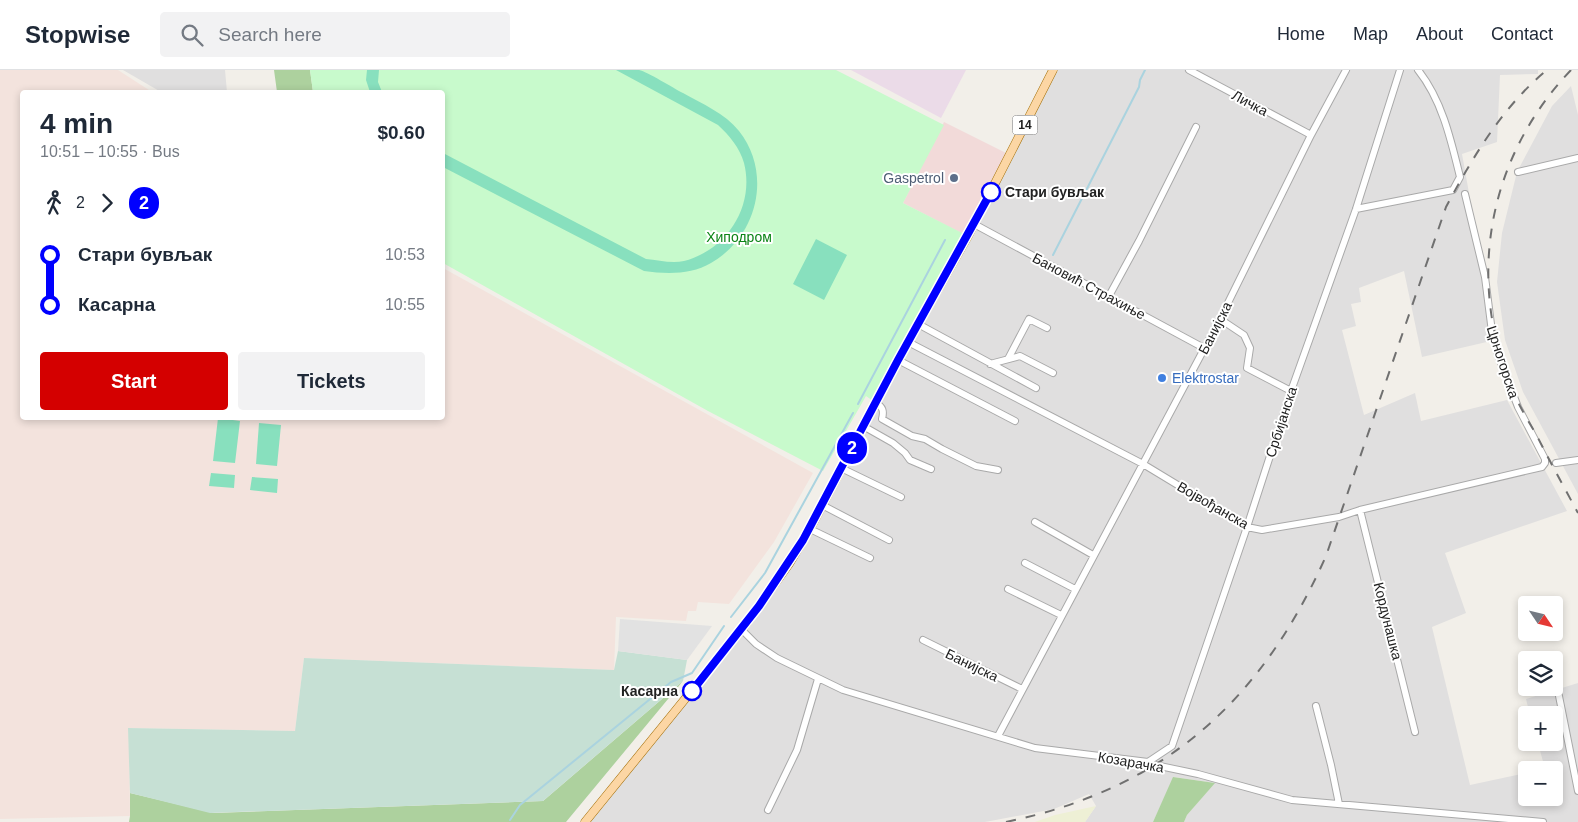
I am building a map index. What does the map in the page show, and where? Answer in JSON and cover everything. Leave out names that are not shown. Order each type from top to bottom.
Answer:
[{"type":"main road","name":"14","points":[[585,822],[741,629],[789,564],[810,529],[898,360],[974,224],[1053,70]]},
{"type":"street","name":"Личка","points":[[1189,70],[1311,135]]},
{"type":"street","name":"Банијска","points":[[998,736],[1075,588],[1220,319],[1311,135],[1346,70]]},
{"type":"street","name":"Србијанска","points":[[1148,762],[1172,746],[1247,528],[1291,391],[1356,209],[1400,70]]},
{"type":"street","points":[[1356,209],[1453,190],[1460,177],[1444,121],[1434,96],[1418,70]]},
{"type":"street","points":[[1109,296],[1196,127]]},
{"type":"street","points":[[1518,172],[1578,158]]},
{"type":"street","name":"Црногорска","points":[[1465,194],[1485,277],[1492,332],[1498,355],[1518,407],[1545,459],[1544,466]]},
{"type":"street","name":"Бановић Страхиње","points":[[974,224],[1204,348]]},
{"type":"street","points":[[1008,359],[1030,319],[1047,328]]},
{"type":"street","points":[[1220,319],[1244,335],[1250,348],[1247,368],[1291,391]]},
{"type":"street","points":[[918,324],[1036,388]]},
{"type":"street","name":"Војвођанска","points":[[908,342],[1143,464],[1247,528],[1262,530],[1339,517],[1360,510],[1544,466]]},
{"type":"street","points":[[990,364],[1020,356],[1053,373]]},
{"type":"street","points":[[898,360],[1015,421]]},
{"type":"street","points":[[876,403],[881,406],[884,412],[882,419],[912,436],[925,439],[976,466],[998,470]]},
{"type":"street","points":[[863,426],[893,443],[906,453],[910,460],[931,469]]},
{"type":"street","points":[[1556,463],[1578,460]]},
{"type":"street","points":[[841,468],[901,497]]},
{"type":"street","points":[[822,506],[889,540]]},
{"type":"street","name":"Кордунашка","points":[[1360,510],[1415,732]]},
{"type":"street","points":[[1035,522],[1093,555]]},
{"type":"street","points":[[810,529],[870,558]]},
{"type":"street","points":[[1025,563],[1075,588]]},
{"type":"street","points":[[1008,589],[1061,615]]},
{"type":"street","name":"Козарачка","points":[[741,629],[756,644],[776,658],[843,690],[1035,748],[1148,762],[1292,800],[1543,822]]},
{"type":"street","name":"Банијска","points":[[922,640],[1022,689]]},
{"type":"street","points":[[768,810],[797,750],[818,679]]},
{"type":"street","points":[[1558,696],[1578,791]]},
{"type":"street","points":[[1316,706],[1339,804]]},
{"type":"shaded area","points":[[0,70],[118,70],[149,90],[20,90],[20,420],[445,420],[445,269],[813,473],[774,542],[729,604],[698,602],[696,611],[688,611],[686,621],[616,617],[614,670],[304,658],[295,731],[129,728],[130,816],[0,819]]},
{"type":"shaded area","points":[[123,70],[225,70],[227,90],[158,90]]},
{"type":"shaded area","points":[[851,70],[966,70],[941,118]]},
{"type":"shaded area","points":[[1058,70],[1538,70],[1538,74],[1500,75],[1497,142],[1462,154],[1474,221],[1491,341],[1422,357],[1404,271],[1359,288],[1361,302],[1351,304],[1356,326],[1342,330],[1364,415],[1415,393],[1421,421],[1507,400],[1567,511],[1445,553],[1466,613],[1432,627],[1470,785],[1518,775],[1518,806],[1563,806],[1563,761],[1543,761],[1540,751],[1563,751],[1563,706],[1528,706],[1526,699],[1536,696],[1563,696],[1563,688],[1578,683],[1578,822],[1184,822],[1187,815],[1214,783],[1174,777],[1153,822],[1085,822],[1096,806],[1089,794],[1054,809],[985,822],[591,822],[740,634],[794,561]]},
{"type":"shaded area","points":[[1571,86],[1578,115],[1578,494],[1523,392],[1505,340],[1497,282],[1502,233],[1517,172],[1552,106]]},
{"type":"shaded area","name":"Gaspetrol","points":[[944,122],[1006,153],[963,234],[903,203]]},
{"type":"shaded area","points":[[620,619],[712,626],[687,660],[618,651]]},
{"type":"green space","points":[[274,70],[310,70],[313,90],[277,90]]},
{"type":"green space","name":"Хиподром","points":[[310,70],[836,70],[944,125],[903,203],[968,236],[876,403],[866,396],[823,471],[708,411],[445,264],[445,90],[313,90]]},
{"type":"green space","points":[[367,70],[379,70],[378,82],[381,90],[369,90],[366,80]]},
{"type":"green space","points":[[616,70],[643,71],[713,109],[739,131],[749,148],[755,166],[757,185],[755,203],[749,221],[740,237],[727,252],[703,267],[687,272],[661,273],[644,271],[445,168],[445,154],[646,259],[679,262],[699,255],[713,247],[725,236],[741,210],[745,195],[744,163],[737,147],[718,125]]},
{"type":"green space","points":[[816,239],[847,255],[824,300],[793,284]]},
{"type":"green space","points":[[218,420],[240,421],[235,463],[213,461]]},
{"type":"green space","points":[[259,423],[281,425],[277,466],[256,464]]},
{"type":"green space","points":[[211,473],[235,475],[234,488],[209,486]]},
{"type":"green space","points":[[252,477],[278,479],[277,493],[250,490]]},
{"type":"green space","points":[[618,651],[687,660],[683,681],[543,801],[210,813],[130,793],[128,728],[295,731],[304,658],[614,670]]},
{"type":"green space","points":[[683,681],[566,822],[129,822],[130,793],[214,813],[543,801]]},
{"type":"green space","points":[[1173,777],[1215,783],[1187,815],[1184,822],[1153,822]]},
{"type":"green space","points":[[1096,806],[1085,822],[1035,822],[1055,815]]},
{"type":"waterway","points":[[1053,255],[1139,87],[1145,70]]},
{"type":"waterway","points":[[858,404],[945,240]]},
{"type":"waterway","points":[[731,617],[765,573],[853,413]]},
{"type":"waterway","points":[[510,820],[520,805],[671,682],[692,673],[724,626]]},
{"type":"railway","points":[[1006,822],[1062,807],[1114,787],[1160,762],[1201,731],[1238,696],[1271,655],[1300,608],[1326,556],[1446,207],[1478,151],[1502,116],[1531,84],[1547,70]]},
{"type":"railway","points":[[1571,70],[1544,103],[1522,138],[1505,176],[1494,215],[1489,255],[1489,297],[1496,338],[1508,379],[1521,408],[1578,513]]},
{"type":"bus line","name":"2","points":[[692,691],[759,606],[789,564],[810,529],[898,360],[991,192]]},
{"type":"place","name":"Gaspetrol","points":[[954,178]]},
{"type":"place","name":"Стари бувљак","points":[[991,192]]},
{"type":"place","name":"Elektrostar","points":[[1162,378]]},
{"type":"place","name":"Касарна","points":[[692,691]]}]
